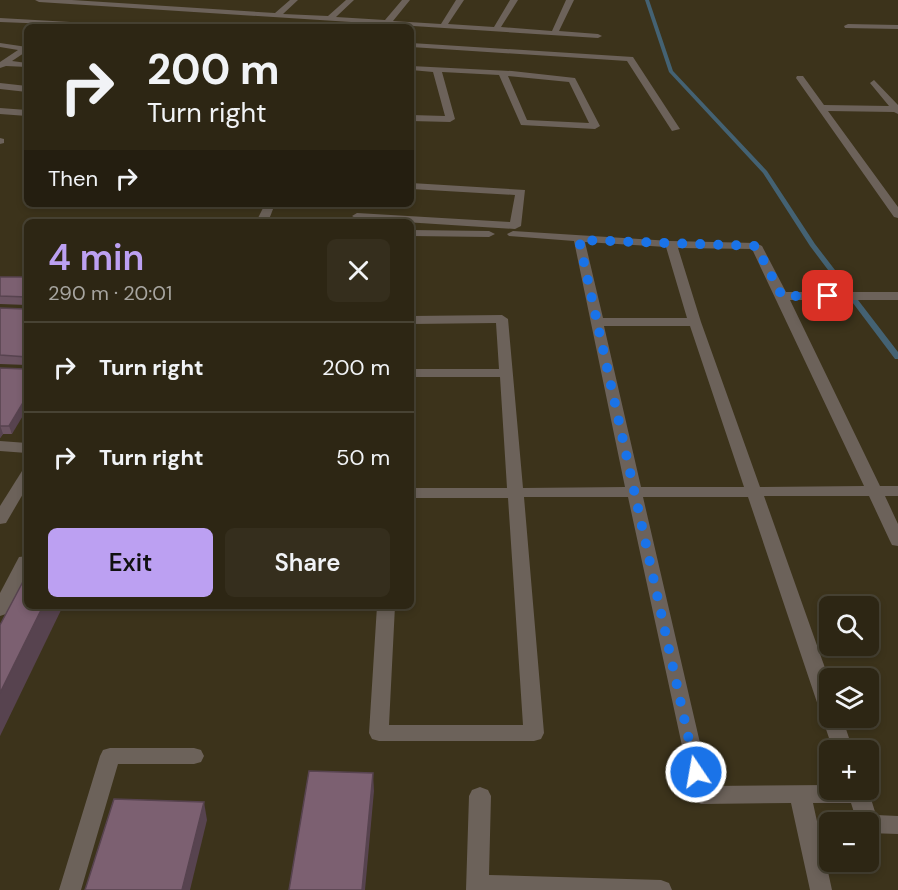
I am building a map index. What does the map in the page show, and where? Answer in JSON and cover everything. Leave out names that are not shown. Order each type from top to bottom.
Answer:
[{"type":"street","points":[[39,0],[104,2],[151,9],[276,16],[357,24],[401,24]]},
{"type":"street","points":[[151,9],[163,0]]},
{"type":"street","points":[[171,10],[185,0]]},
{"type":"street","points":[[276,16],[294,0]]},
{"type":"street","points":[[330,20],[350,0]]},
{"type":"street","points":[[387,23],[406,0]]},
{"type":"street","points":[[442,27],[460,0]]},
{"type":"street","points":[[502,0],[514,0]]},
{"type":"street","points":[[496,30],[514,0]]},
{"type":"street","points":[[554,34],[570,0]]},
{"type":"street","points":[[222,13],[230,7]]},
{"type":"street","points":[[0,20],[70,24]]},
{"type":"street","points":[[414,25],[598,36]]},
{"type":"street","points":[[848,26],[898,27]]},
{"type":"street","points":[[0,45],[24,48]]},
{"type":"street","points":[[414,45],[630,59],[675,129]]},
{"type":"street","points":[[2,64],[24,49]]},
{"type":"street","points":[[2,64],[24,65]]},
{"type":"street","points":[[414,68],[503,74],[572,80],[595,126],[524,123],[503,74]]},
{"type":"street","points":[[414,118],[450,119],[436,70]]},
{"type":"street","points":[[800,78],[898,214]]},
{"type":"street","points":[[874,83],[897,110]]},
{"type":"street","points":[[0,86],[24,88]]},
{"type":"street","points":[[822,108],[897,110]]},
{"type":"street","points":[[0,111],[24,113]]},
{"type":"street","points":[[414,186],[521,192],[514,230]]},
{"type":"street","points":[[414,223],[514,230],[579,240],[756,246],[898,541]]},
{"type":"street","points":[[414,232],[514,230]]},
{"type":"street","points":[[579,240],[701,795],[819,793]]},
{"type":"street","points":[[671,244],[695,322],[819,679]]},
{"type":"street","points":[[782,296],[898,296]]},
{"type":"street","points":[[386,609],[379,733],[534,733],[502,319],[414,320]]},
{"type":"street","points":[[597,322],[695,322]]},
{"type":"street","points":[[414,373],[506,373]]},
{"type":"street","points":[[0,446],[24,448]]},
{"type":"street","points":[[414,493],[898,491]]},
{"type":"street","points":[[0,519],[21,494]]},
{"type":"street","points":[[2,602],[24,563]]},
{"type":"street","points":[[70,890],[110,756],[194,756]]},
{"type":"street","points":[[800,794],[821,890]]},
{"type":"street","points":[[480,796],[477,888],[661,890]]},
{"type":"street","points":[[879,824],[898,825]]},
{"type":"building","points":[[0,277],[24,277],[24,297],[0,296]]},
{"type":"building","points":[[0,308],[24,309],[24,357],[0,355]]},
{"type":"building","points":[[0,368],[24,369],[24,401],[9,426],[0,426]]},
{"type":"building","points":[[24,580],[24,609],[42,609],[0,693],[0,625]]},
{"type":"building","points":[[309,771],[373,773],[362,890],[289,890]]},
{"type":"building","points":[[114,799],[204,802],[182,890],[85,890]]},
{"type":"waterway","points":[[647,0],[671,71],[765,172],[812,245],[898,357]]},
{"type":"route","points":[[696,772],[579,240],[756,246],[782,296],[828,296]]}]
